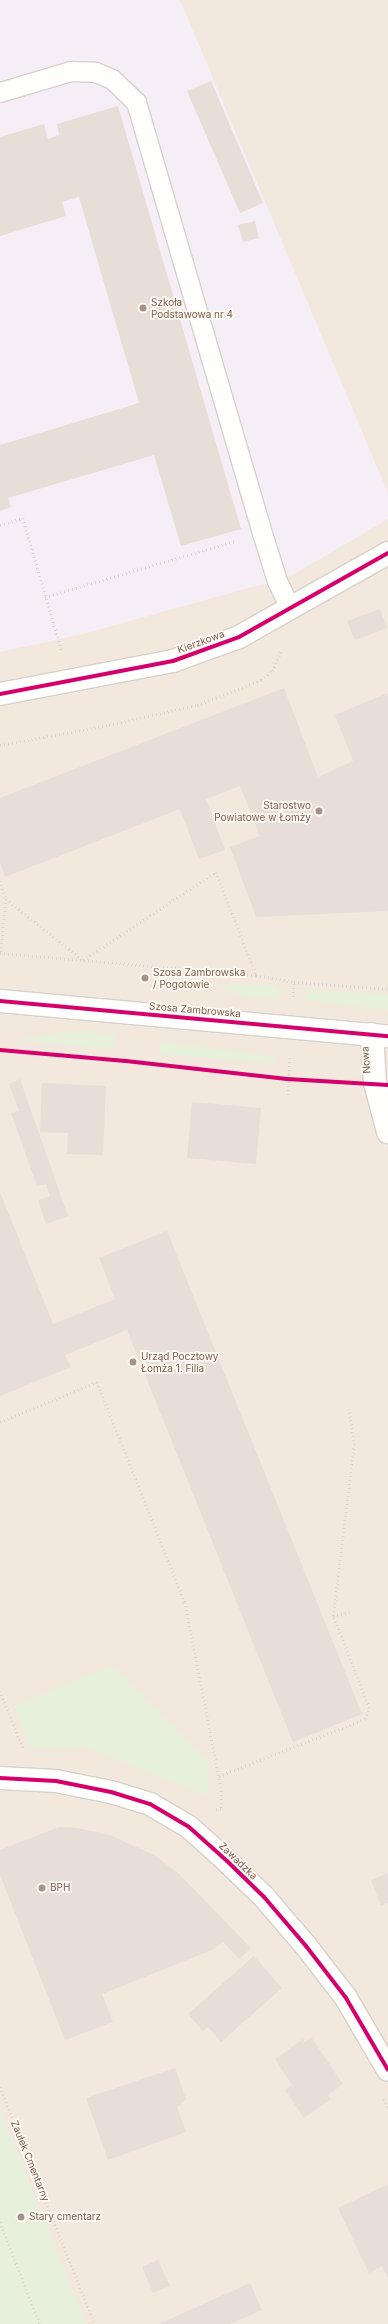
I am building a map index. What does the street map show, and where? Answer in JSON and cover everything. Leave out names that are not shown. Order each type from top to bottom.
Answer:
[{"type":"street","name":"Kierzkowa","points":[[0,694],[173,661],[239,637],[388,553]]},
{"type":"street","name":"Szosa Zambrowska","points":[[0,1001],[380,1035]]},
{"type":"street","name":"Nowa","points":[[380,1035],[375,1083],[388,1132]]},
{"type":"street","name":"Zawadzka","points":[[0,1778],[56,1781],[111,1792],[150,1804],[189,1827],[253,1887],[306,1946],[346,1998],[388,2070]]},
{"type":"lane","points":[[0,92],[71,71],[95,72],[112,79],[136,102],[276,581],[290,608]]},
{"type":"path","points":[[0,525],[23,518],[63,654]]},
{"type":"path","points":[[45,597],[262,533]]},
{"type":"path","points":[[83,960],[216,872],[256,975]]},
{"type":"path","points":[[0,881],[6,899],[0,953],[256,975],[294,982],[388,989]]},
{"type":"path","points":[[6,899],[83,960]]},
{"type":"path","points":[[287,1079],[288,1095]]},
{"type":"path","points":[[0,1422],[97,1382],[185,1602],[222,1795],[221,1809],[215,1810],[208,1806]]},
{"type":"path","points":[[219,1776],[365,1719],[369,1708],[332,1616],[354,1445],[349,1409]]},
{"type":"path","points":[[332,1616],[350,1612]]},
{"type":"path","points":[[0,1691],[26,1753]]},
{"type":"path","points":[[382,2096],[388,2108]]},
{"type":"path","points":[[0,2224],[40,2324]]},
{"type":"shaded area","points":[[0,0],[388,0],[388,2324],[0,2324]]},
{"type":"shaded area","points":[[0,0],[180,0],[388,493],[388,519],[289,577],[79,635],[0,652]]},
{"type":"green space","points":[[272,984],[278,988],[281,993],[279,999],[246,997],[212,986]]},
{"type":"green space","points":[[312,989],[388,995],[388,1010],[304,1000],[307,993]]},
{"type":"green space","points":[[71,1031],[115,1035],[113,1049],[15,1040]]},
{"type":"green space","points":[[160,1041],[275,1057],[274,1063],[158,1054]]},
{"type":"green space","points":[[113,1665],[207,1760],[209,1796],[86,1747],[30,1748],[14,1706]]},
{"type":"green space","name":"Stary cmentarz","points":[[0,2110],[86,2324],[0,2324]]},
{"type":"building","points":[[211,81],[263,203],[240,213],[187,91]]},
{"type":"building","points":[[118,106],[241,529],[181,546],[154,455],[8,498],[11,507],[0,511],[0,445],[139,403],[79,197],[62,202],[66,216],[0,236],[0,137],[44,124],[48,139],[59,135],[57,124]]},
{"type":"building","points":[[255,221],[259,238],[243,242],[238,225]]},
{"type":"building","points":[[380,609],[387,628],[355,640],[347,621]]},
{"type":"building","points":[[284,688],[318,777],[353,761],[335,715],[388,693],[388,911],[256,917],[230,847],[260,836],[240,786],[206,799],[225,850],[199,859],[180,809],[5,877],[0,863],[0,798]]},
{"type":"building","points":[[20,1079],[68,1216],[46,1224],[38,1200],[50,1196],[46,1184],[37,1186],[11,1113],[19,1111],[9,1084]]},
{"type":"building","points":[[42,1083],[106,1086],[103,1155],[67,1154],[68,1133],[40,1132]]},
{"type":"building","points":[[192,1102],[261,1108],[256,1164],[187,1158]]},
{"type":"building","points":[[0,1192],[53,1324],[115,1299],[99,1258],[167,1231],[362,1714],[293,1742],[127,1330],[65,1355],[71,1367],[0,1396]]},
{"type":"building","points":[[59,1827],[77,1828],[110,1835],[154,1855],[178,1873],[251,1948],[239,1959],[223,1942],[214,1949],[102,1994],[113,2022],[65,2040],[0,1875],[0,1850]]},
{"type":"building","points":[[388,1873],[388,1903],[381,1906],[371,1880]]},
{"type":"building","points":[[254,1956],[282,1988],[221,2042],[208,2027],[203,2031],[188,2014]]},
{"type":"building","points":[[311,2037],[343,2084],[328,2095],[331,2099],[304,2118],[285,2090],[292,2085],[275,2059],[303,2039],[305,2042]]},
{"type":"building","points":[[175,2068],[186,2099],[177,2107],[186,2132],[108,2160],[86,2098]]},
{"type":"building","points":[[388,2184],[388,2278],[382,2266],[369,2273],[338,2208]]},
{"type":"building","points":[[158,2260],[170,2286],[153,2293],[142,2267]]},
{"type":"building","points":[[250,2283],[262,2310],[230,2324],[159,2324]]},
{"type":"cycle path","points":[[0,694],[173,661],[239,637],[388,553]]},
{"type":"cycle path","points":[[0,1001],[388,1036]]},
{"type":"cycle path","points":[[0,1050],[126,1061],[287,1079],[388,1085]]},
{"type":"cycle path","points":[[0,1778],[56,1781],[111,1792],[150,1804],[189,1827],[264,1897],[306,1946],[346,1998],[388,2070]]},
{"type":"place","name":"Szkoła Podstawowa nr 4","points":[[143,308]]},
{"type":"place","name":"Starostwo Powiatowe w Łomży","points":[[319,811]]},
{"type":"place","name":"Szosa Zambrowska / Pogotowie","points":[[145,978]]},
{"type":"place","name":"Urząd Pocztowy Łomża 1. Filia","points":[[133,1362]]},
{"type":"place","name":"BPH","points":[[42,1888]]},
{"type":"place","name":"Stary cmentarz","points":[[21,2217]]}]
